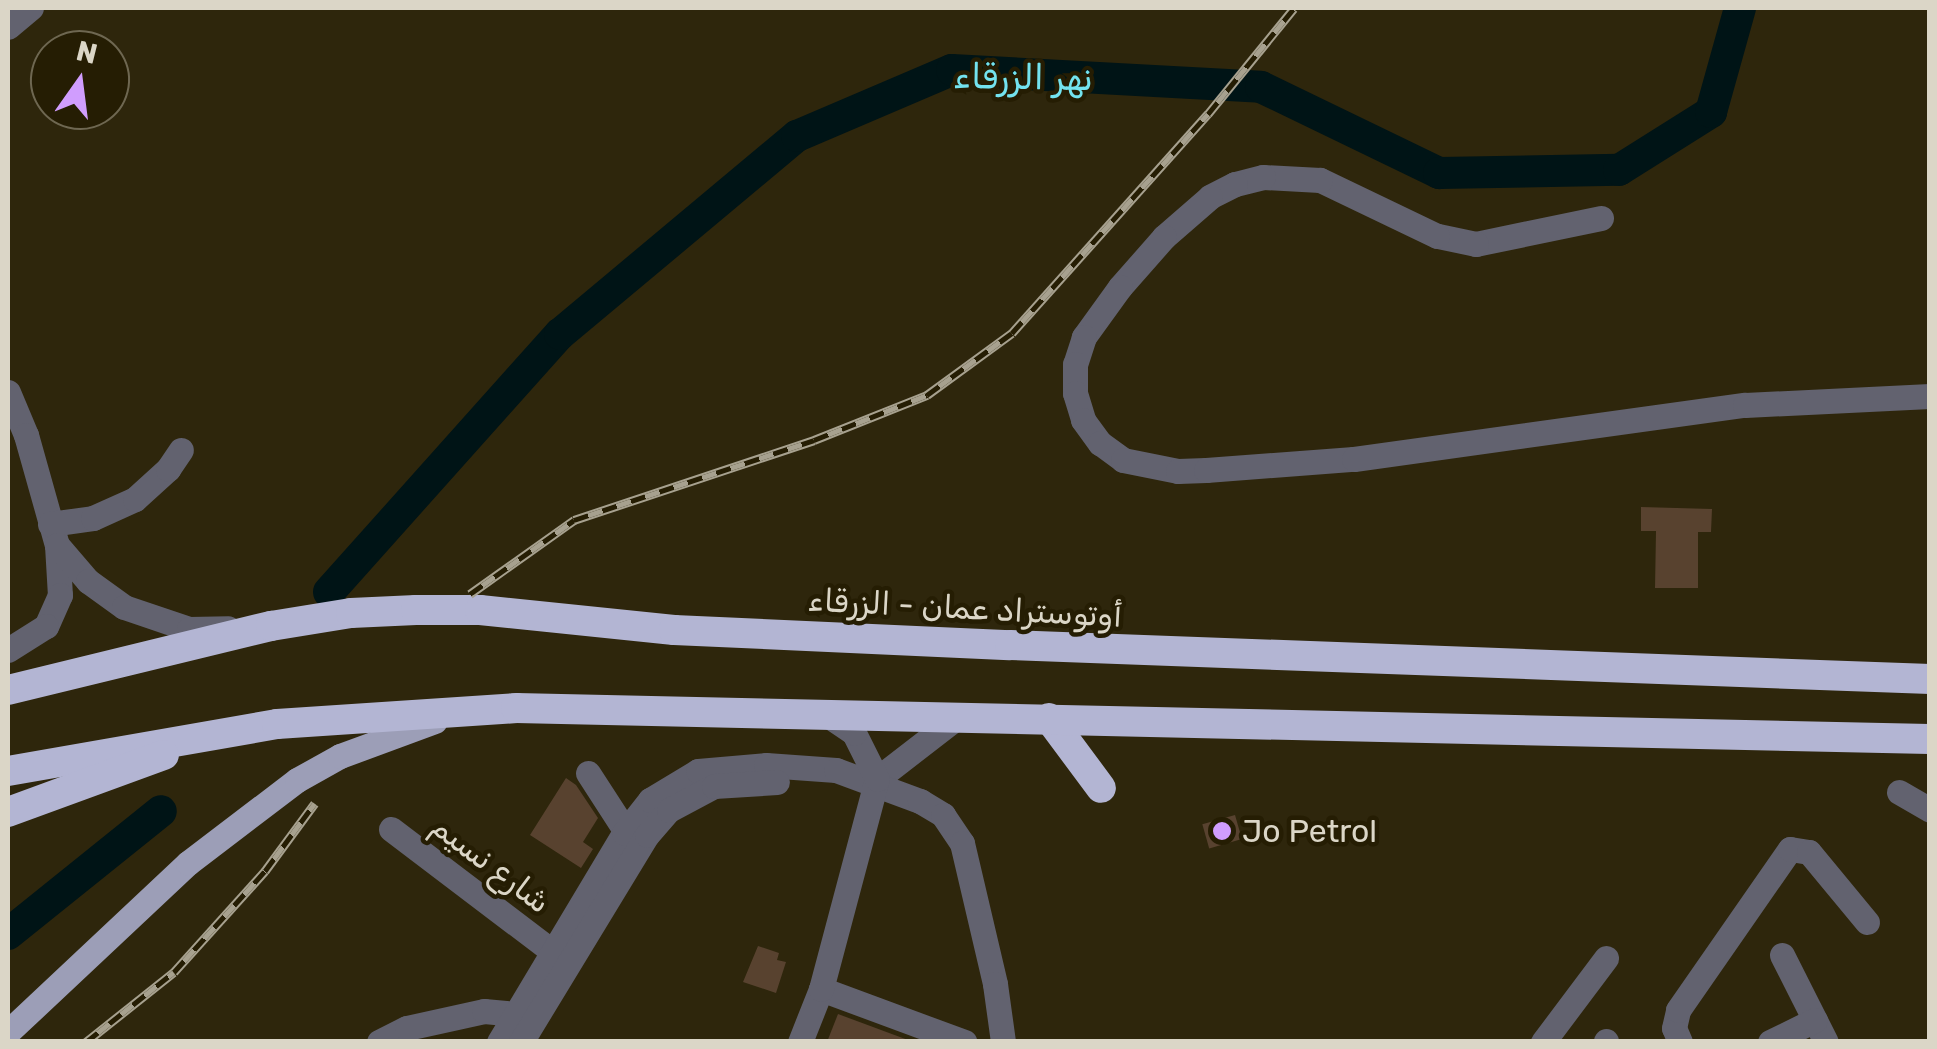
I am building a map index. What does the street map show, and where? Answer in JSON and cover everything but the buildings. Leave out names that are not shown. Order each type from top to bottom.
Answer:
[{"type":"highway","name":"أوتوستراد عمان - الزرقاء","points":[[8,690],[270,626],[350,613],[480,610],[694,631],[1930,679]]},
{"type":"highway","points":[[8,771],[277,724],[469,710],[1049,718],[1930,739]]},
{"type":"highway","points":[[1049,718],[1101,788]]},
{"type":"highway","points":[[8,812],[215,735]]},
{"type":"main road","points":[[8,1032],[188,863],[297,780],[386,737],[469,710]]},
{"type":"street","points":[[8,27],[31,8]]},
{"type":"street","points":[[1601,218],[1476,244],[1437,236],[1320,180],[1277,176],[1236,184],[1210,196],[1164,237],[1120,286],[1084,337],[1075,364],[1075,393],[1084,420],[1100,443],[1124,460],[1192,470],[1354,460],[1746,405],[1930,396]]},
{"type":"street","points":[[8,392],[26,435],[53,534],[60,595],[53,616],[37,634],[8,650]]},
{"type":"street","points":[[53,534],[134,500],[160,477],[181,450]]},
{"type":"street","points":[[53,534],[105,595],[145,617],[189,629],[270,626]]},
{"type":"street","points":[[800,1042],[821,989],[868,779],[854,733],[826,714]]},
{"type":"street","points":[[868,779],[956,718]]},
{"type":"street","points":[[588,773],[631,842]]},
{"type":"street","points":[[512,1033],[552,951],[631,842],[669,810],[698,792],[741,783],[868,779],[943,815],[962,843],[995,984],[1003,1042]]},
{"type":"street","points":[[1899,792],[1930,810]]},
{"type":"street","name":"شارع نسيم","points":[[391,829],[552,951]]},
{"type":"street","points":[[512,1033],[631,842]]},
{"type":"street","points":[[1680,1042],[1674,1028],[1678,1010],[1790,849],[1809,852],[1866,922]]},
{"type":"street","points":[[1770,1042],[1821,1031],[1782,955]]},
{"type":"street","points":[[1544,1042],[1606,958]]},
{"type":"street","points":[[821,989],[964,1042]]},
{"type":"street","points":[[385,1041],[407,1028],[484,1011],[512,1033]]},
{"type":"waterway","name":"نهر الزرقاء","points":[[329,592],[560,334],[797,136],[952,70],[1261,87],[1439,173],[1619,170],[1711,112],[1740,8]]},
{"type":"waterway","name":"نهر الزرقاء","points":[[8,934],[161,811]]},
{"type":"railway","points":[[470,594],[574,520],[814,440],[927,395],[1012,333],[1208,114],[1294,8]]},
{"type":"railway","points":[[86,1042],[174,972],[265,871],[315,803]]},
{"type":"place","name":"Jo Petrol","points":[[1222,831]]}]
